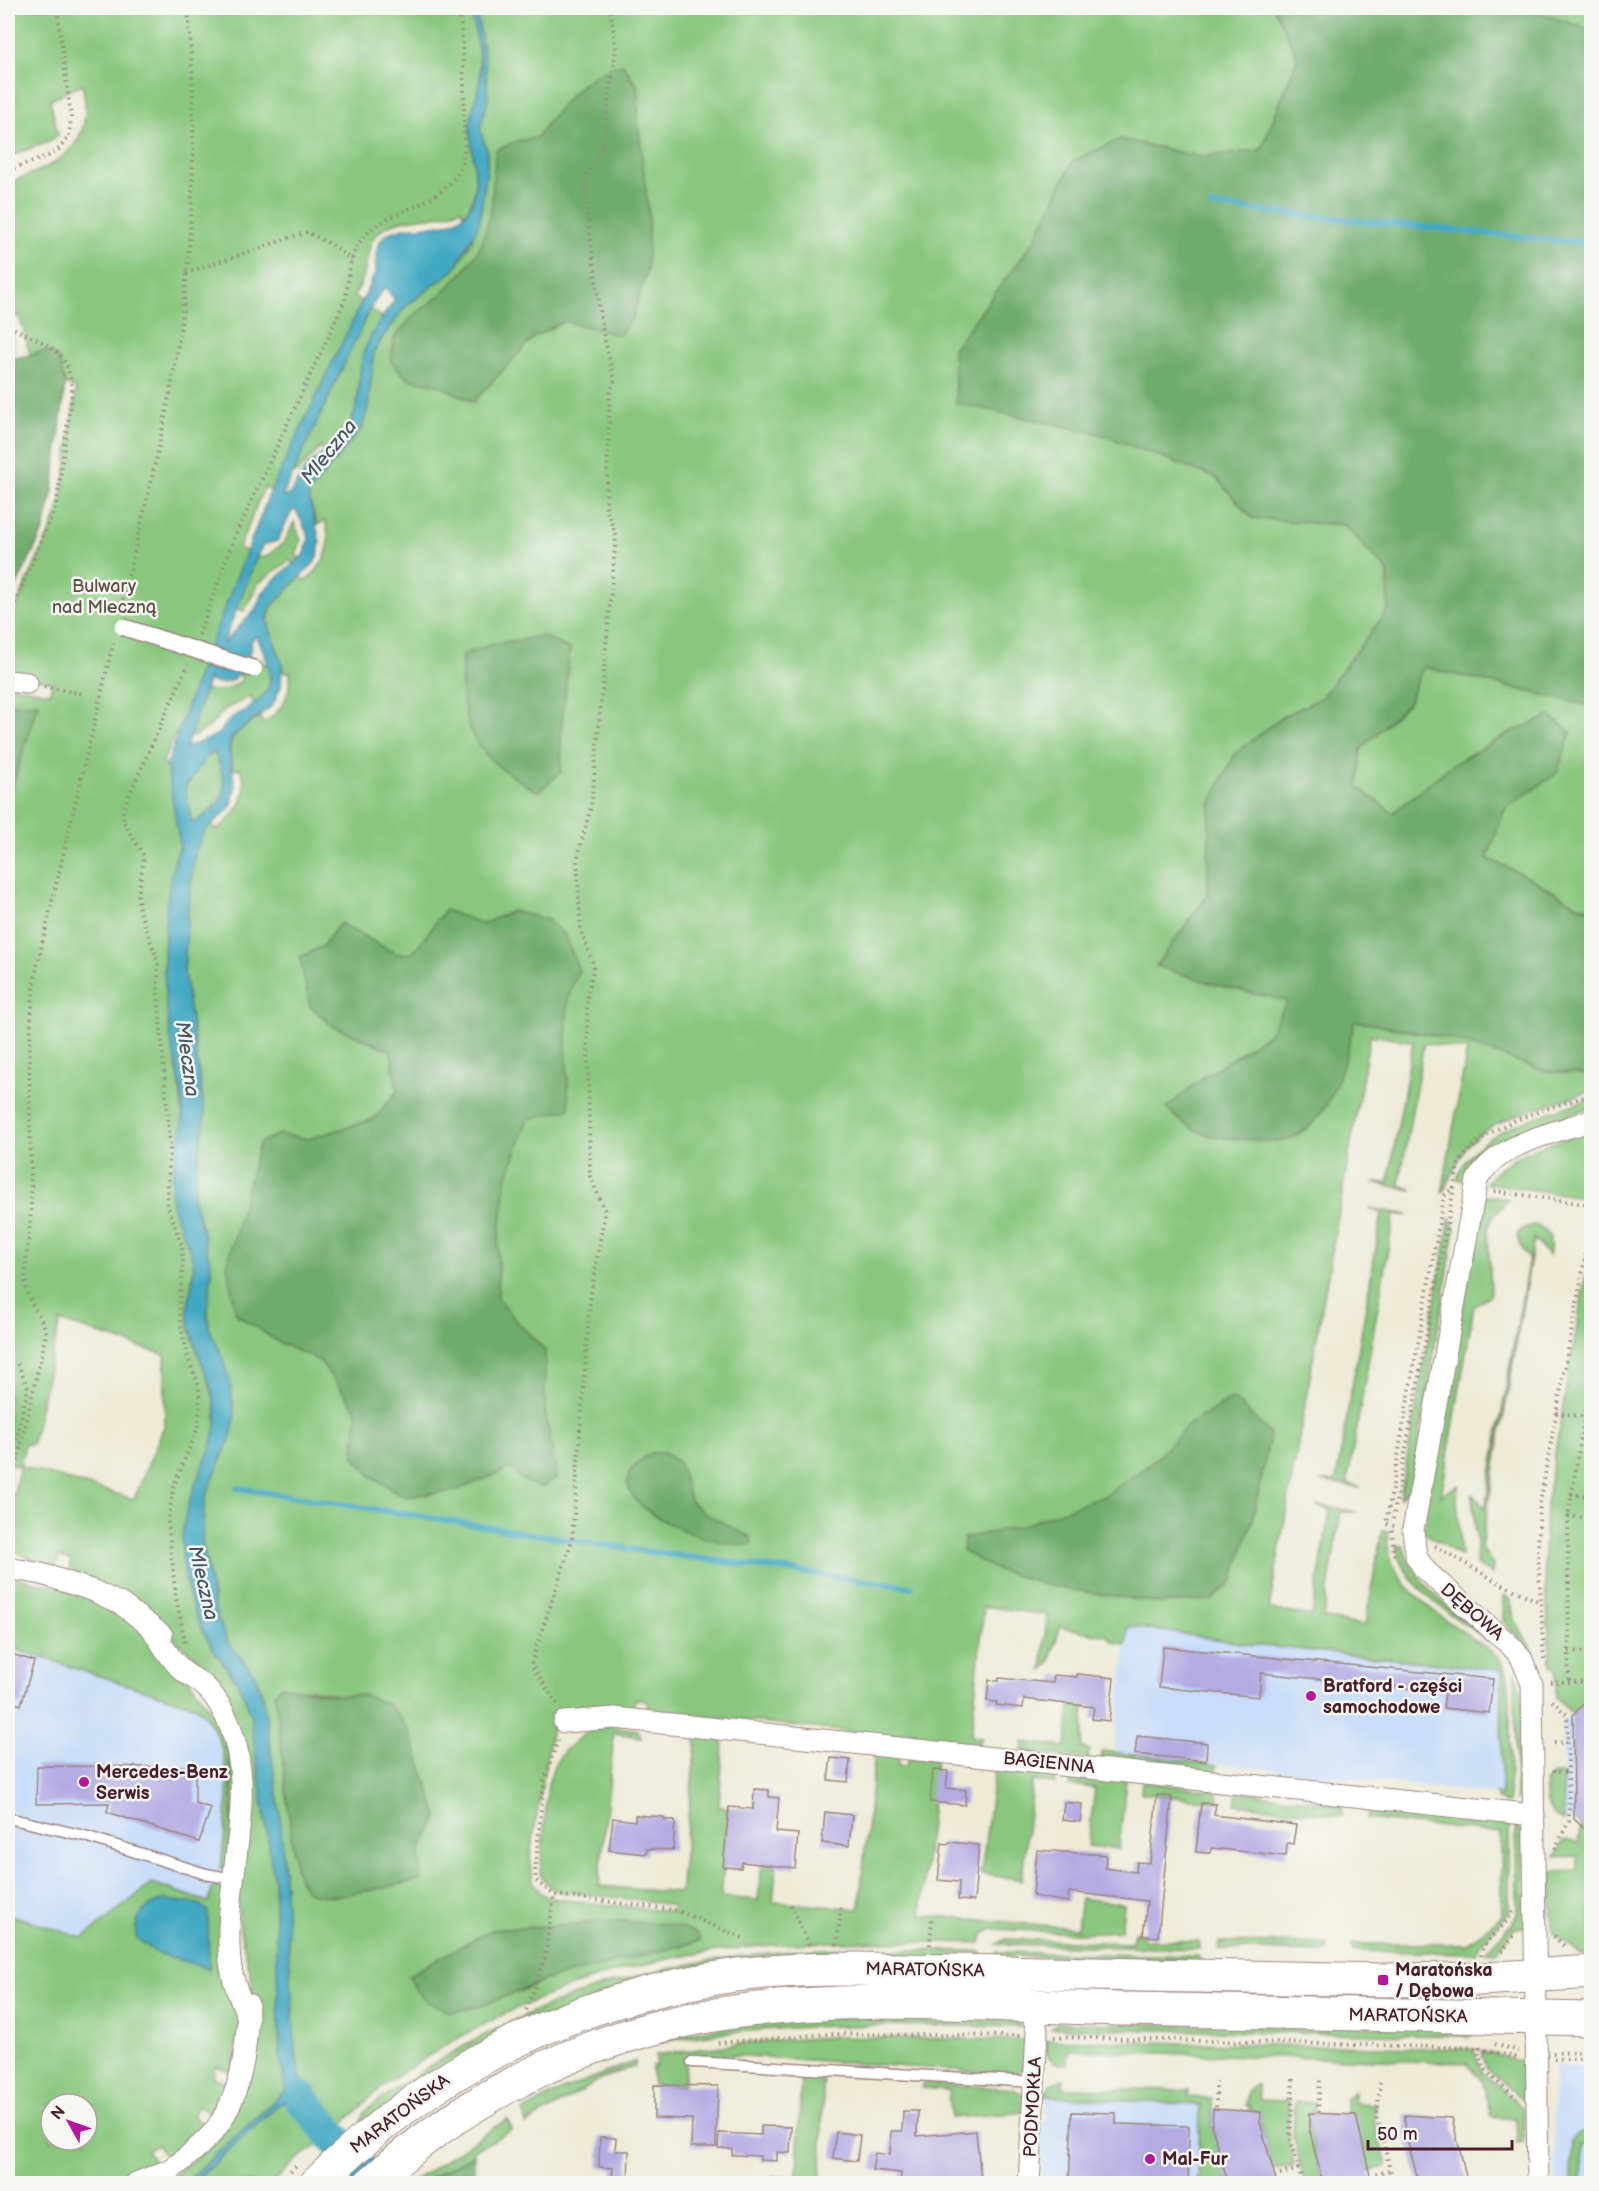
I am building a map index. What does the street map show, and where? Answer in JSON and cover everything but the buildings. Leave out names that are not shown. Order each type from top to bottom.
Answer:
[{"type":"main road","name":"MARATOŃSKA","points":[[323,2177],[365,2139],[442,2080],[544,2028],[629,1998],[736,1975],[789,1970],[859,1969],[1383,1980],[1536,1976],[1581,1962]]},
{"type":"main road","name":"MARATOŃSKA","points":[[379,2175],[449,2122],[532,2074],[579,2053],[668,2025],[708,2016],[791,2007],[858,2004],[1037,2020],[1592,2019]]},
{"type":"street","points":[[119,626],[254,669]]},
{"type":"street","name":"DĘBOWA","points":[[1538,2184],[1530,2056],[1537,2019],[1534,1815],[1539,1683],[1511,1646],[1425,1570],[1416,1556],[1413,1530],[1477,1180],[1498,1154],[1592,1120]]},
{"type":"street","points":[[8,1554],[22,1560],[42,1574]]},
{"type":"street","points":[[8,1568],[42,1574],[108,1597],[186,1655],[197,1668],[203,1685],[229,1725],[237,1754],[240,1801],[233,1879],[230,1961],[237,1991],[248,2018],[245,2057],[224,2115],[198,2147],[162,2176],[134,2184]]},
{"type":"street","points":[[151,1627],[180,1668],[203,1685]]},
{"type":"street","name":"BAGIENNA","points":[[564,1722],[615,1718],[1534,1815]]},
{"type":"street","name":"PODMOKŁA","points":[[1029,2184],[1037,2020]]},
{"type":"lane","points":[[8,1818],[85,1836],[206,1874],[233,1879]]},
{"type":"lane","points":[[692,2062],[1035,2082]]},
{"type":"path","points":[[8,170],[48,156],[59,149],[69,137],[71,117],[57,8]]},
{"type":"path","points":[[8,1502],[46,1334],[42,1319],[26,1286],[31,1212],[32,1000],[37,966],[119,626],[165,417],[186,273],[194,137],[188,8]]},
{"type":"path","points":[[186,1655],[185,1634],[176,1598],[168,1522],[174,1485],[197,1430],[200,1407],[198,1382],[188,1358],[182,1332],[179,1304],[183,1264],[182,1246],[167,1204],[170,1137],[158,993],[158,962],[139,909],[138,896],[144,856],[123,821],[123,809],[194,650],[233,541],[345,300],[352,260],[358,243],[369,231],[425,202],[452,179],[462,163],[464,41],[459,8]]},
{"type":"path","points":[[610,8],[616,49],[602,148],[586,174],[585,196],[603,333],[615,380],[609,391],[606,508],[616,536],[592,802],[577,860],[580,931],[594,966],[587,998],[590,1176],[605,1211],[590,1301],[572,1540],[531,1664],[537,1677],[556,1700],[564,1722],[544,1781],[535,1871],[536,1881],[554,1895],[675,1910],[743,1938]]},
{"type":"path","points":[[186,273],[307,232],[334,246],[352,260]]},
{"type":"path","points":[[8,326],[61,354],[72,375],[72,392],[56,506],[8,620]]},
{"type":"path","points":[[17,682],[84,694]]},
{"type":"path","points":[[1491,1190],[1592,1205]]},
{"type":"path","points":[[1551,1857],[1569,1821],[1568,1742],[1567,1715],[1550,1699],[1539,1683],[1540,1502],[1592,1220]]},
{"type":"path","points":[[8,1475],[28,1388],[16,1360]]},
{"type":"path","points":[[1569,1680],[1568,1516],[1592,1371]]},
{"type":"path","points":[[1556,1413],[1592,1417]]},
{"type":"path","points":[[1571,1494],[1592,1496]]},
{"type":"path","points":[[1568,1516],[1592,1519]]},
{"type":"path","points":[[1569,1651],[1592,1653]]},
{"type":"path","points":[[1539,1683],[1569,1680],[1592,1682]]},
{"type":"path","points":[[1554,1703],[1554,1713]]},
{"type":"path","points":[[1554,1733],[1554,1753]]},
{"type":"path","points":[[1554,1743],[1568,1742]]},
{"type":"path","points":[[1554,1763],[1554,1772],[1568,1772]]},
{"type":"path","points":[[526,2010],[545,1958],[554,1895]]},
{"type":"path","points":[[791,1905],[810,1946]]},
{"type":"path","points":[[837,1946],[841,1907]]},
{"type":"path","points":[[930,1946],[932,1916]]},
{"type":"path","points":[[1497,1959],[1515,1934],[1549,1932],[1581,1962]]},
{"type":"path","points":[[947,2029],[1037,2020],[1206,2034]]},
{"type":"path","points":[[707,2044],[1037,2020],[1478,2048],[1514,2057],[1592,2059]]},
{"type":"path","points":[[782,2031],[925,2028]]},
{"type":"path","points":[[712,2037],[723,2036]]},
{"type":"path","points":[[1474,2041],[1485,2042],[1530,2056]]},
{"type":"path","points":[[1478,2048],[1479,2060],[1485,2071],[1521,2101]]},
{"type":"path","points":[[1216,2077],[1216,2107]]},
{"type":"path","points":[[1293,2079],[1290,2136],[1302,2184]]},
{"type":"path","points":[[1318,2112],[1320,2080]]},
{"type":"path","points":[[1380,2082],[1377,2118],[1394,2184]]},
{"type":"path","points":[[1274,2176],[1298,2169]]},
{"type":"path","points":[[1370,2176],[1391,2170]]},
{"type":"shaded area","points":[[15,335],[14,442],[8,495],[8,337]]},
{"type":"shaded area","name":"Bratford - części samochodowe","points":[[1128,1626],[1254,1645],[1502,1670],[1501,1795],[1114,1752]]},
{"type":"shaded area","points":[[8,1647],[198,1707],[212,1723],[227,1772],[227,1800],[219,1887],[215,1997],[8,1920]]},
{"type":"shaded area","points":[[1573,1715],[1574,1819],[1564,1821],[1562,1720]]},
{"type":"shaded area","points":[[1591,2065],[1591,2183],[1555,2183],[1554,2067]]},
{"type":"shaded area","name":"Mal-Fur","points":[[1043,2096],[1200,2105],[1198,2183],[1041,2184],[1042,2122],[1046,2118],[1046,2099]]},
{"type":"green space","name":"Bulwary nad Mleczną","points":[[8,8],[471,8],[480,77],[470,122],[475,184],[470,205],[464,214],[460,209],[438,216],[390,225],[373,239],[363,278],[354,296],[382,317],[363,353],[356,410],[349,425],[327,452],[321,447],[297,473],[293,472],[281,497],[264,487],[239,548],[264,558],[285,542],[294,522],[301,541],[296,555],[302,559],[294,566],[290,560],[259,583],[244,611],[236,609],[204,689],[220,691],[238,683],[243,679],[239,675],[249,657],[261,660],[264,665],[269,663],[270,682],[267,692],[254,706],[251,696],[225,709],[211,725],[194,737],[176,733],[162,764],[167,765],[168,774],[215,752],[225,781],[224,796],[211,812],[192,824],[185,834],[175,859],[166,921],[164,969],[166,1003],[179,1077],[183,1128],[171,1191],[193,1260],[190,1328],[211,1388],[216,1412],[214,1439],[186,1516],[183,1563],[186,1583],[196,1616],[213,1649],[242,1692],[250,1714],[274,1881],[280,2055],[286,2090],[185,2183],[164,2183],[205,2150],[254,2005],[252,1980],[240,1930],[226,1706],[197,1659],[157,1623],[69,1574],[70,1560],[60,1557],[53,1569],[8,1548],[8,1518],[20,1466],[8,1464],[8,685],[49,693],[53,682],[8,674],[8,633],[17,604],[52,527],[62,498],[76,389],[65,384],[58,358],[48,351],[30,354],[19,315],[8,318],[8,183],[43,169],[58,160],[79,138],[84,124],[85,106],[82,84],[50,100],[58,135],[8,157]],"holes":[[[60,1321],[165,1355],[165,1424],[134,1499],[20,1466],[25,1444],[32,1444]]]},
{"type":"green space","points":[[476,8],[1274,8],[1298,57],[1261,150],[1201,157],[1120,139],[1032,244],[954,349],[956,403],[1100,434],[1216,477],[1252,518],[1344,525],[1388,571],[1388,610],[1321,698],[1282,717],[1210,804],[1207,896],[1156,966],[1288,1001],[1269,1034],[1201,1079],[1327,1105],[1355,1021],[1453,1039],[1545,1071],[1591,1075],[1591,1091],[1509,1119],[1479,1135],[1464,1151],[1442,1193],[1467,1050],[1424,1043],[1399,1185],[1413,1190],[1373,1183],[1388,1183],[1413,1042],[1370,1035],[1269,1609],[1312,1616],[1330,1510],[1316,1505],[1357,1512],[1341,1512],[1323,1618],[1365,1626],[1382,1530],[1388,1531],[1389,1550],[1394,1567],[1404,1582],[1431,1609],[1493,1653],[1506,1669],[1510,1712],[1509,1803],[1497,1800],[1495,1794],[1501,1795],[1502,1670],[1254,1645],[1129,1626],[1126,1645],[1113,1642],[1108,1636],[1060,1627],[1049,1663],[1042,1670],[1047,1615],[984,1606],[971,1736],[982,1738],[978,1746],[648,1710],[647,1701],[635,1699],[633,1709],[554,1714],[530,1856],[533,1882],[540,1892],[549,1898],[673,1912],[673,1906],[649,1901],[561,1892],[551,1888],[540,1875],[548,1784],[554,1765],[566,1749],[592,1728],[601,1725],[638,1730],[641,1737],[614,1733],[599,1886],[680,1893],[697,1735],[720,1738],[723,1745],[719,1807],[729,1807],[721,1897],[758,1900],[762,1865],[776,1866],[773,1902],[859,1909],[875,1753],[899,1755],[898,1766],[906,1767],[908,1759],[936,1759],[921,1915],[1077,1928],[1081,1898],[1124,1904],[1121,1931],[1078,1933],[992,1929],[983,1934],[981,1943],[811,1943],[743,1948],[666,1959],[582,1983],[500,2016],[424,2059],[388,2083],[337,2129],[317,2110],[306,2093],[297,2061],[280,1814],[263,1697],[255,1675],[228,1643],[216,1613],[202,1541],[205,1498],[217,1466],[221,1354],[209,1328],[204,1235],[193,1196],[205,1115],[184,972],[188,906],[195,853],[200,838],[211,824],[216,830],[230,818],[243,795],[243,778],[240,768],[234,770],[231,744],[244,727],[260,717],[263,723],[270,719],[281,708],[287,694],[290,672],[283,672],[280,656],[269,630],[269,620],[270,612],[279,597],[301,576],[306,581],[318,568],[326,554],[328,530],[325,521],[317,525],[308,494],[368,408],[374,352],[383,337],[405,307],[455,269],[472,241],[487,169],[487,150],[480,129],[488,98]],"holes":[[[311,1689],[337,1695],[438,1817],[420,1850],[344,1894],[332,1897],[300,1882],[295,1866],[275,1693]],[[618,1921],[659,1923],[679,1927],[698,1934],[699,1941],[548,1979],[517,1993],[409,1975],[491,1930]]]},
{"type":"green space","points":[[1274,8],[1523,8],[1592,30],[1591,706],[1423,667],[1408,703],[1361,749],[1358,787],[1393,813],[1453,764],[1513,731],[1550,716],[1571,732],[1557,773],[1505,809],[1487,858],[1530,878],[1577,905],[1591,909],[1591,1075],[1545,1071],[1453,1039],[1355,1021],[1334,1090],[1315,1121],[1302,1132],[1286,1140],[1271,1142],[1210,1136],[1184,1124],[1166,1108],[1201,1079],[1269,1034],[1287,1001],[1220,986],[1156,966],[1207,896],[1210,804],[1235,754],[1282,717],[1321,698],[1388,610],[1388,571],[1344,525],[1252,518],[1215,477],[1100,434],[956,403],[953,349],[1032,244],[1073,161],[1120,139],[1201,157],[1261,150],[1298,58]]},
{"type":"green space","points":[[1523,8],[1591,8],[1591,30]]},
{"type":"green space","points":[[623,64],[638,87],[638,121],[649,217],[647,271],[632,319],[619,335],[564,321],[534,337],[473,402],[439,385],[408,379],[391,362],[394,338],[414,315],[439,296],[464,271],[481,247],[491,211],[496,150],[517,141],[536,138],[563,103],[584,83],[609,68]]},
{"type":"green space","points":[[48,351],[58,358],[65,384],[53,490],[44,529],[8,603],[8,495],[14,442],[15,358]]},
{"type":"green space","points":[[542,636],[570,649],[561,731],[561,772],[538,792],[498,766],[474,738],[467,722],[463,703],[462,655],[493,644]]},
{"type":"green space","points":[[1423,667],[1591,706],[1591,908],[1577,905],[1530,878],[1487,858],[1505,809],[1557,773],[1550,717],[1513,731],[1453,764],[1393,813],[1358,787],[1361,749],[1408,703]]},
{"type":"green space","points":[[38,703],[8,801],[8,704]]},
{"type":"green space","points":[[445,910],[483,924],[512,911],[546,919],[566,936],[579,970],[568,998],[566,1044],[569,1109],[528,1119],[506,1181],[498,1248],[498,1298],[517,1322],[545,1350],[545,1411],[557,1478],[541,1488],[521,1479],[511,1468],[454,1491],[405,1497],[371,1476],[354,1457],[357,1411],[320,1361],[280,1343],[236,1314],[227,1265],[259,1143],[279,1134],[308,1139],[374,1119],[397,1091],[391,1051],[333,1026],[310,1006],[300,957],[323,946],[340,923],[396,954],[413,953]]},
{"type":"green space","points":[[1589,1099],[1591,1108],[1538,1125],[1501,1141],[1485,1152],[1473,1165],[1465,1181],[1457,1179],[1465,1162],[1478,1147],[1494,1136],[1532,1118]]},
{"type":"green space","points":[[1591,1130],[1592,1194],[1589,1198],[1486,1183],[1507,1163],[1520,1156]]},
{"type":"green space","points":[[1482,1195],[1509,1199],[1495,1214],[1488,1228],[1491,1294],[1474,1306],[1441,1496],[1458,1485],[1461,1556],[1423,1532]]},
{"type":"green space","points":[[1369,1208],[1409,1215],[1394,1215],[1347,1483],[1361,1488],[1320,1481],[1336,1481],[1382,1213]]},
{"type":"green space","points":[[1450,1218],[1455,1230],[1411,1485],[1400,1498]]},
{"type":"green space","points":[[1534,1225],[1544,1229],[1549,1236],[1550,1251],[1549,1256],[1534,1239],[1481,1547],[1493,1565],[1492,1575],[1476,1564],[1477,1543],[1472,1497],[1473,1494],[1485,1508],[1529,1259],[1519,1243],[1518,1234],[1520,1230]]},
{"type":"green space","points":[[1591,1244],[1591,1954],[1580,1955],[1554,1933],[1552,1925],[1552,1872],[1578,1871],[1578,1856],[1555,1857],[1565,1840],[1578,1843],[1581,1826],[1574,1819],[1573,1715],[1556,1697],[1556,1670],[1551,1666],[1544,1556],[1546,1505]]},
{"type":"green space","points":[[1233,1398],[1270,1434],[1253,1519],[1232,1582],[1212,1600],[1160,1603],[1053,1587],[995,1569],[962,1551],[965,1538],[1021,1526],[1106,1495],[1154,1461],[1189,1424]]},
{"type":"green space","points":[[652,1453],[664,1453],[679,1462],[690,1500],[701,1511],[750,1537],[752,1544],[733,1544],[708,1539],[657,1517],[638,1502],[628,1486],[632,1469]]},
{"type":"green space","points":[[1403,1545],[1408,1560],[1428,1587],[1440,1600],[1493,1644],[1435,1602],[1410,1577],[1396,1546]]},
{"type":"green space","points":[[8,1575],[74,1592],[95,1600],[115,1612],[137,1627],[158,1646],[197,1690],[223,1737],[230,1760],[232,1799],[227,1865],[221,1869],[227,1805],[225,1762],[220,1742],[211,1724],[197,1707],[8,1647]]},
{"type":"green space","points":[[1504,1595],[1511,1600],[1515,1619],[1531,1649],[1537,1667],[1526,1647],[1503,1621]]},
{"type":"green space","points":[[1515,1670],[1523,1698],[1523,1790],[1516,1800]]},
{"type":"green space","points":[[281,1686],[337,1695],[364,1695],[390,1705],[410,1732],[438,1817],[420,1850],[421,1880],[333,1895],[311,1893],[302,1884],[295,1866],[275,1693]]},
{"type":"green space","points":[[1077,1702],[1085,1703],[1082,1748],[1089,1750],[1088,1759],[1022,1751],[1023,1742],[1066,1747],[1070,1705],[1076,1705]]},
{"type":"green space","points":[[1102,1751],[1217,1765],[1216,1773],[1101,1760]]},
{"type":"green space","points":[[995,1767],[1053,1773],[1055,1783],[1032,1781],[1022,1880],[981,1874]]},
{"type":"green space","points":[[1072,1773],[1126,1780],[1119,1849],[1088,1846],[1095,1788],[1070,1785]]},
{"type":"green space","points":[[1553,1774],[1563,1774],[1564,1821],[1553,1814],[1548,1806],[1546,1782]]},
{"type":"green space","points":[[1142,1782],[1217,1791],[1219,1802],[1141,1793]]},
{"type":"green space","points":[[1237,1791],[1342,1805],[1342,1816],[1235,1804]]},
{"type":"green space","points":[[1369,1808],[1509,1822],[1509,1911],[1483,1941],[1477,1953],[1353,1951],[1352,1944],[1466,1944],[1502,1916],[1501,1833],[1367,1819]]},
{"type":"green space","points":[[1516,1824],[1523,1833],[1525,1927],[1515,1928],[1495,1953],[1485,1952],[1512,1924],[1517,1914]]},
{"type":"green space","points":[[152,1883],[208,1902],[213,1886],[219,1887],[225,1894],[240,2023],[231,2071],[215,2066],[213,2078],[228,2082],[216,2113],[212,2114],[198,2106],[192,2115],[206,2127],[169,2160],[166,2159],[158,2145],[147,2150],[155,2164],[125,2183],[8,2183],[8,1914],[83,1938]]},
{"type":"green space","points":[[618,1921],[659,1923],[679,1927],[698,1934],[700,1941],[548,1979],[481,2006],[451,2012],[427,2002],[414,1987],[409,1975],[491,1930]]},
{"type":"green space","points":[[1134,1932],[1143,1933],[1143,1940],[1199,1941],[1200,1949],[997,1944],[1005,1939],[1132,1943]]},
{"type":"green space","points":[[1219,1942],[1328,1944],[1327,1952],[1218,1949]]},
{"type":"green space","points":[[829,1949],[975,1951],[981,1952],[982,1957],[710,1969],[357,2129],[365,2112],[425,2069],[478,2038],[533,2012],[588,1991],[645,1974],[704,1962],[765,1953]]},
{"type":"green space","points":[[997,1952],[1198,1956],[1203,1962],[995,1956]]},
{"type":"green space","points":[[803,2018],[1014,2020],[1021,2027],[882,2025],[791,2028],[699,2036],[653,2043],[703,2030]]},
{"type":"green space","points":[[1058,2023],[1475,2028],[1474,2033],[1470,2036],[1052,2028]]},
{"type":"green space","points":[[832,2037],[1026,2040],[1027,2060],[1019,2072],[1013,2074],[734,2055],[687,2057],[683,2085],[652,2085],[652,2066],[656,2066],[656,2055],[754,2042]]},
{"type":"green space","points":[[1046,2040],[1473,2049],[1481,2070],[1523,2108],[1524,2143],[1517,2144],[1516,2119],[1491,2117],[1483,2082],[1467,2063],[1068,2050],[1067,2064],[1061,2064],[1050,2058],[1046,2050]]},
{"type":"green space","points":[[1481,2051],[1523,2062],[1523,2100],[1487,2068]]},
{"type":"green space","points":[[635,2061],[635,2066],[603,2078],[526,2124],[523,2111],[560,2091]]},
{"type":"green space","points":[[801,2078],[823,2080],[821,2183],[771,2183],[771,2177],[797,2177]]},
{"type":"green space","points":[[1064,2079],[1063,2088],[1189,2090],[1188,2097],[1212,2098],[1212,2127],[1228,2183],[1198,2183],[1200,2105],[1043,2096],[1051,2084]]},
{"type":"green space","points":[[924,2083],[1014,2089],[1025,2097],[1025,2112],[951,2118],[948,2090],[922,2088]]},
{"type":"green space","points":[[1258,2085],[1259,2100],[1289,2101],[1288,2137],[1294,2165],[1273,2170],[1260,2122],[1261,2112],[1249,2111],[1250,2106],[1246,2106],[1247,2092]]},
{"type":"green space","points":[[1355,2091],[1355,2103],[1375,2104],[1374,2120],[1387,2166],[1369,2172],[1346,2115],[1346,2099]]},
{"type":"green space","points":[[292,2098],[316,2126],[324,2141],[295,2161],[273,2183],[192,2184],[278,2105]]},
{"type":"green space","points":[[1295,2102],[1315,2102],[1314,2113],[1309,2113],[1309,2128],[1323,2183],[1305,2183],[1293,2136]]},
{"type":"green space","points":[[507,2119],[512,2130],[474,2150],[474,2155],[421,2183],[409,2184]]},
{"type":"green space","points":[[1591,2131],[1591,2146],[1581,2146],[1582,2183],[1571,2183],[1572,2141],[1579,2133]]},
{"type":"green space","points":[[474,2155],[474,2183],[421,2183]]},
{"type":"water","points":[[471,8],[476,8],[485,61],[488,98],[480,129],[487,152],[487,169],[479,224],[455,269],[405,307],[383,337],[374,352],[368,408],[362,428],[308,494],[320,542],[318,555],[314,563],[271,607],[267,620],[282,663],[281,686],[272,706],[232,737],[229,750],[235,787],[231,807],[204,832],[195,853],[188,906],[184,972],[205,1115],[193,1196],[212,1270],[207,1317],[209,1328],[230,1382],[235,1416],[231,1436],[205,1498],[202,1541],[216,1613],[228,1643],[255,1675],[263,1697],[280,1814],[297,2061],[306,2093],[317,2110],[337,2129],[324,2141],[316,2126],[292,2098],[278,2105],[192,2184],[185,2183],[286,2090],[280,2055],[274,1881],[250,1714],[247,1702],[237,1683],[200,1625],[183,1564],[182,1540],[185,1517],[207,1458],[216,1424],[216,1415],[211,1389],[190,1327],[188,1307],[194,1267],[174,1209],[171,1192],[182,1128],[183,1107],[170,1035],[165,991],[166,914],[169,890],[180,847],[167,765],[194,686],[271,490],[376,272],[377,250],[384,237],[395,230],[442,225],[456,220],[468,210],[473,200],[475,168],[470,125],[481,71]],"holes":[[[385,287],[395,300],[366,347],[361,365],[357,403],[350,424],[335,443],[305,470],[290,494],[282,497],[371,307]],[[296,510],[309,537],[305,554],[272,582],[262,594],[255,610],[223,644],[258,554],[263,545],[277,541],[292,511]],[[257,636],[268,665],[270,676],[265,693],[258,701],[230,720],[220,732],[186,748],[209,678],[211,682],[220,683],[229,682],[235,677],[249,656],[252,639]],[[215,752],[223,776],[223,794],[214,809],[192,823],[185,788],[207,756]]]},
{"type":"water","points":[[166,1900],[198,1904],[208,1911],[209,1969],[155,1952],[137,1938],[136,1924],[142,1913],[147,1908]]},
{"type":"waterway","points":[[1211,206],[1592,244]]},
{"type":"waterway","points":[[237,1488],[636,1550],[912,1587]]},
{"type":"waterway","name":"Mleczna","points":[[301,2098],[373,2184]]},
{"type":"place","name":"Bratford - części samochodowe","points":[[1311,1696]]},
{"type":"place","name":"Mercedes-Benz Serwis","points":[[84,1782]]},
{"type":"place","name":"Maratońska / Dębowa","points":[[1383,1980]]},
{"type":"place","name":"Mal-Fur","points":[[1150,2159]]}]
